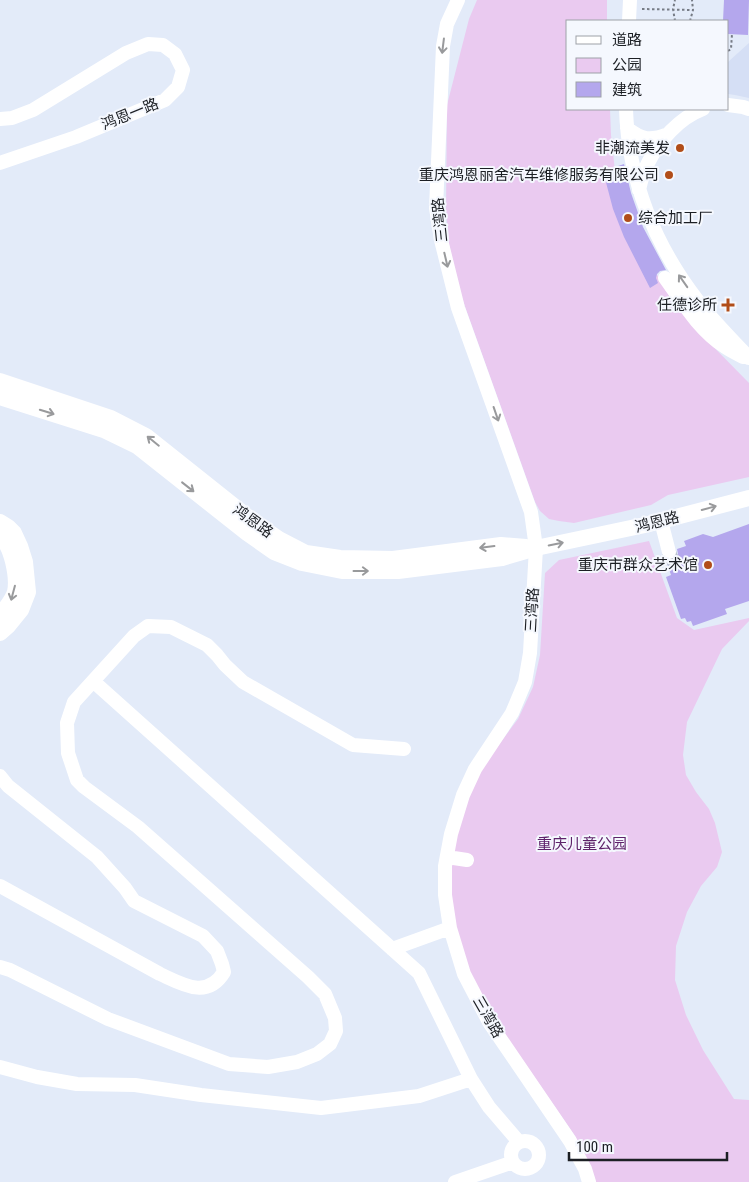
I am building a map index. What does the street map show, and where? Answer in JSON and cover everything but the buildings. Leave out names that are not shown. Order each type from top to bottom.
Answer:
[{"type":"main road","name":"鸿恩路","points":[[0,381],[111,418],[146,436],[254,522],[279,539],[306,553],[340,558],[393,559],[501,546],[536,548]]},
{"type":"main road","name":"鸿恩路","points":[[0,397],[104,430],[137,446],[274,552],[302,563],[342,571],[398,571],[502,558],[536,548],[653,523],[749,498]]},
{"type":"main road","points":[[0,522],[14,533],[20,546],[25,562],[28,592],[21,610],[0,633]]},
{"type":"main road","points":[[0,537],[9,549],[15,570],[15,591],[8,607],[0,615]]},
{"type":"street","name":"三湾路","points":[[458,0],[447,24],[443,46],[436,208],[441,240],[458,308],[530,512],[536,548],[530,654],[525,682],[512,713],[475,769],[463,794],[451,834],[445,866],[445,895],[450,928],[464,974],[489,1022],[570,1142],[585,1169],[589,1182]]},
{"type":"street","points":[[629,20],[630,0]]},
{"type":"street","name":"鸿恩一路","points":[[0,120],[12,118],[33,110],[126,53],[148,44],[163,46],[176,54],[183,70],[178,88],[164,100],[76,137],[0,163]]},
{"type":"street","points":[[729,105],[749,109]]},
{"type":"street","points":[[626,110],[628,147],[639,190],[665,252],[699,302],[749,359]]},
{"type":"street","points":[[639,190],[648,164],[668,134],[691,114],[701,110]]},
{"type":"street","points":[[627,128],[636,136],[646,139],[668,134]]},
{"type":"street","points":[[666,278],[705,331],[725,347],[749,359]]},
{"type":"street","points":[[653,523],[669,552]]},
{"type":"street","points":[[0,967],[10,970],[108,1019],[229,1064],[268,1067],[297,1062],[317,1054],[330,1044],[336,1031],[335,1018],[324,994],[308,977],[138,827],[77,780],[68,753],[67,723],[74,702],[134,636],[148,626],[171,627],[207,645],[243,682],[354,745],[404,749]]},
{"type":"street","points":[[93,681],[419,973],[471,1079],[489,1107],[519,1142]]},
{"type":"street","points":[[0,776],[8,786],[97,857],[134,901],[203,936],[217,951],[224,972],[219,980],[209,986],[199,989],[185,986],[0,886]]},
{"type":"street","points":[[447,858],[467,860]]},
{"type":"street","points":[[392,949],[450,928]]},
{"type":"street","points":[[0,1067],[37,1077],[77,1084],[135,1085],[201,1095],[320,1108],[419,1096],[471,1079]]},
{"type":"street","points":[[525,1141],[534,1144],[538,1151],[538,1159],[533,1166],[525,1169],[513,1162],[512,1150],[519,1142],[525,1141]]},
{"type":"street","points":[[455,1182],[513,1162]]},
{"type":"path","points":[[675,0],[672,9],[675,20]]},
{"type":"path","points":[[690,20],[693,10],[692,0]]},
{"type":"path","points":[[656,9],[693,10]]},
{"type":"path","points":[[729,50],[731,48],[732,34]]},
{"type":"shaded area","points":[[749,43],[749,98],[729,94],[729,61]]},
{"type":"green space","points":[[477,0],[607,0],[607,20],[566,20],[566,110],[610,110],[615,171],[654,270],[674,302],[694,327],[749,383],[749,477],[668,495],[651,505],[574,523],[549,519],[540,511],[535,502],[458,287],[449,244],[446,211],[447,105],[469,19]]},
{"type":"green space","name":"重庆儿童公园","points":[[649,541],[677,618],[694,630],[749,618],[749,621],[722,649],[687,722],[683,755],[686,775],[709,809],[715,823],[722,852],[717,867],[701,886],[687,912],[676,946],[675,980],[686,1015],[703,1050],[734,1099],[749,1100],[749,1182],[596,1182],[591,1167],[575,1136],[495,1020],[469,971],[449,895],[450,867],[455,835],[479,771],[518,719],[533,687],[540,655],[545,573],[559,560]]},
{"type":"tunnel","points":[[669,552],[674,562],[683,565]]},
{"type":"place","name":"非潮流美发","points":[[680,148]]},
{"type":"place","name":"重庆鸿恩丽舍汽车维修服务有限公司","points":[[669,175]]},
{"type":"place","name":"综合加工厂","points":[[628,218]]},
{"type":"place","name":"任德诊所","points":[[728,305]]},
{"type":"place","name":"重庆市群众艺术馆","points":[[708,565]]}]
